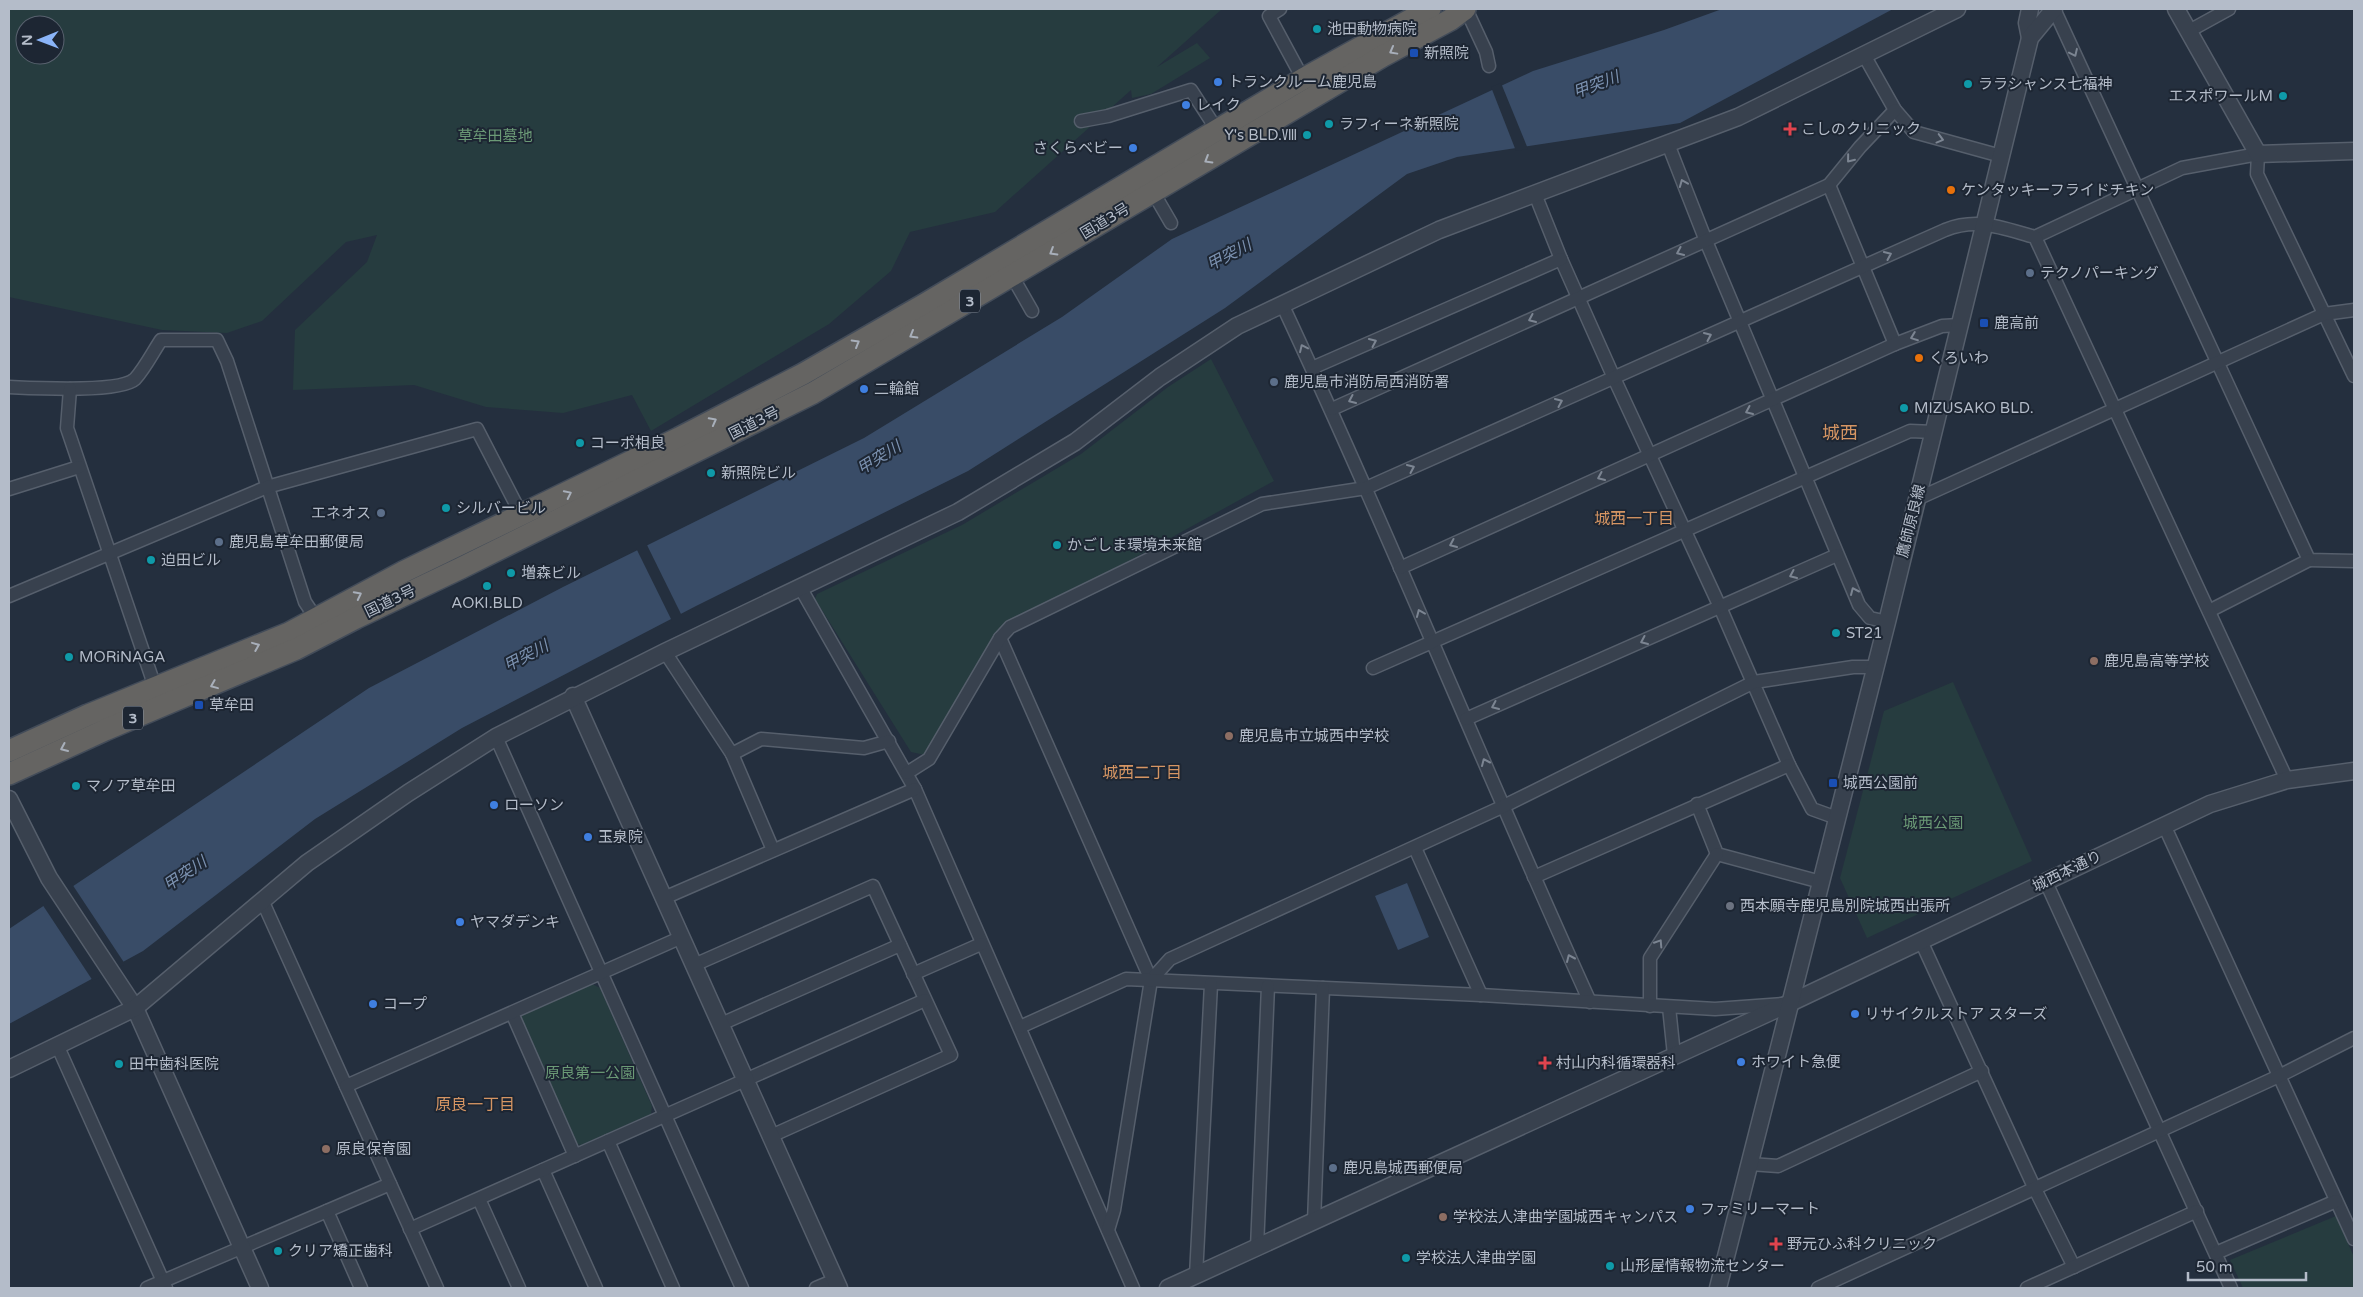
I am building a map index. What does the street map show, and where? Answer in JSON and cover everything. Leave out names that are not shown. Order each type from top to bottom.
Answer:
[{"type":"highway","name":"国道3号","points":[[9,774],[105,730],[259,667],[403,572],[653,452],[803,374],[925,304],[1303,79],[1430,9]]},
{"type":"highway","name":"国道3号","points":[[9,751],[155,687],[289,632],[321,625],[813,393],[1383,56],[1450,20],[1466,9]]},
{"type":"street","points":[[1280,9],[1269,16],[1303,79]]},
{"type":"street","points":[[1466,9],[1486,52],[1489,66]]},
{"type":"street","points":[[9,1069],[58,1047],[135,1008],[307,863],[358,826],[496,737],[573,696],[958,512],[1075,442],[1160,377],[1237,326],[1439,230],[1738,117],[1958,9]]},
{"type":"street","name":"鷹師原良線","points":[[2030,9],[2026,23],[2030,38]]},
{"type":"street","points":[[2054,9],[2309,560]]},
{"type":"street","name":"鷹師原良線","points":[[1718,1288],[1887,622],[2030,38],[2054,9]]},
{"type":"street","points":[[2176,9],[2258,154],[2257,174],[2354,376]]},
{"type":"street","points":[[2189,31],[2229,9]]},
{"type":"street","points":[[1864,56],[1895,110],[1914,132],[2001,156]]},
{"type":"street","points":[[1081,121],[1108,116],[1191,90],[1217,130]]},
{"type":"street","points":[[1332,409],[1829,186],[1860,147],[1895,110]]},
{"type":"street","points":[[1668,144],[1706,241],[1807,478],[1837,555],[1860,605],[1870,618],[1887,622]]},
{"type":"street","points":[[907,773],[929,759],[1000,638],[1010,627],[1262,504],[1366,488],[1962,224],[1984,223],[2035,237],[2182,168],[2258,154],[2354,151]]},
{"type":"street","points":[[1829,186],[1895,344]]},
{"type":"street","points":[[1153,192],[1171,223]]},
{"type":"street","points":[[1536,194],[1578,298],[1754,682],[1789,765],[1812,809],[1837,818]]},
{"type":"street","points":[[2035,237],[2287,780]]},
{"type":"street","points":[[1312,368],[1561,259]]},
{"type":"street","points":[[1012,276],[1032,311]]},
{"type":"street","points":[[1282,304],[1332,409],[1432,643],[1590,1002]]},
{"type":"street","points":[[1916,499],[2324,314],[2354,310]]},
{"type":"street","points":[[1400,568],[1895,344],[1942,326],[1960,325]]},
{"type":"street","points":[[9,387],[70,389],[122,384],[134,380],[161,340],[217,340],[227,361],[304,602],[321,625]]},
{"type":"street","points":[[70,389],[68,428],[79,467],[155,687]]},
{"type":"street","points":[[9,596],[266,487],[477,429],[522,516]]},
{"type":"street","points":[[1373,668],[1910,431],[1934,432]]},
{"type":"street","points":[[9,489],[79,467]]},
{"type":"street","points":[[1466,719],[1837,555]]},
{"type":"street","points":[[2209,611],[2309,560],[2354,561]]},
{"type":"street","points":[[800,588],[916,789],[1133,1288]]},
{"type":"street","points":[[1000,638],[1151,980],[1114,1210],[1108,1230]]},
{"type":"street","points":[[665,652],[732,754],[774,850]]},
{"type":"street","points":[[1151,980],[1170,959],[1504,806],[1754,682],[1853,667],[1875,667]]},
{"type":"street","points":[[573,696],[837,1284],[816,1288]]},
{"type":"street","points":[[496,737],[742,1288]]},
{"type":"street","points":[[732,754],[761,739],[864,748],[889,741]]},
{"type":"street","points":[[1534,877],[1789,765]]},
{"type":"street","name":"城西本通り","points":[[1168,1288],[1790,1003],[2045,880],[2210,804],[2287,780],[2354,771]]},
{"type":"street","points":[[664,898],[916,789]]},
{"type":"street","points":[[9,799],[33,850],[52,882],[135,1008],[260,1288]]},
{"type":"street","points":[[1697,804],[1717,854]]},
{"type":"street","points":[[2164,825],[2354,1239]]},
{"type":"street","points":[[1415,848],[1481,995]]},
{"type":"street","points":[[1717,854],[1821,882]]},
{"type":"street","points":[[1650,1006],[1650,958],[1717,854]]},
{"type":"street","points":[[2045,880],[2231,1288]]},
{"type":"street","points":[[694,965],[873,886],[951,1055],[771,1136]]},
{"type":"street","points":[[262,900],[437,1288]]},
{"type":"street","points":[[346,1086],[682,937]]},
{"type":"street","points":[[1921,941],[2034,1187],[2074,1267]]},
{"type":"street","points":[[914,974],[982,944]]},
{"type":"street","points":[[721,1024],[900,946]]},
{"type":"street","points":[[1020,1028],[1126,979],[1481,995],[1715,1009],[1790,1003]]},
{"type":"street","points":[[1196,1276],[1211,984]]},
{"type":"street","points":[[1257,1248],[1268,986]]},
{"type":"street","points":[[1314,1222],[1323,988]]},
{"type":"street","points":[[410,1229],[925,1000]]},
{"type":"street","points":[[1669,1007],[1674,1055]]},
{"type":"street","points":[[512,1013],[574,1156]]},
{"type":"street","points":[[1818,1288],[1838,1284],[2034,1187],[2279,1076],[2354,1038]]},
{"type":"street","points":[[58,1047],[165,1285]]},
{"type":"street","points":[[1750,1164],[1778,1166],[1982,1071]]},
{"type":"street","points":[[608,1141],[673,1288]]},
{"type":"street","points":[[543,1170],[596,1288]]},
{"type":"street","points":[[147,1288],[165,1285],[241,1247],[390,1184]]},
{"type":"street","points":[[479,1199],[519,1288]]},
{"type":"street","points":[[2216,1253],[2336,1201]]},
{"type":"street","points":[[327,1211],[361,1288]]},
{"type":"street","points":[[2028,1288],[2197,1212]]},
{"type":"green space","name":"草牟田墓地","points":[[9,9],[1222,9],[1157,67],[1197,43],[1210,58],[1151,94],[1132,98],[1131,90],[995,212],[910,232],[891,271],[829,324],[651,431],[632,395],[563,413],[486,407],[414,385],[293,390],[295,330],[367,262],[377,235],[346,242],[262,321],[227,333],[162,330],[9,297]]},
{"type":"green space","points":[[1211,359],[1274,481],[994,635],[925,755],[911,752],[815,599],[817,594],[962,525],[1081,454],[1168,387]]},
{"type":"green space","name":"城西公園","points":[[1953,682],[2032,861],[1867,938],[1840,878],[1884,711]]},
{"type":"green space","name":"原良第一公園","points":[[592,984],[600,988],[652,1106],[651,1114],[581,1145],[573,1143],[520,1024],[522,1015]]},
{"type":"green space","points":[[2336,1216],[2354,1257],[2354,1288],[2243,1288],[2230,1260]]},
{"type":"water","name":"甲突川","points":[[1722,9],[1893,9],[1680,123],[1457,157],[1407,174],[1225,308],[968,471],[696,606],[462,728],[315,819],[143,951],[9,1024],[9,929],[369,688],[563,587],[864,438],[1062,317],[1172,239],[1533,71],[1664,30]]},
{"type":"water","points":[[1407,883],[1429,937],[1398,950],[1375,896]]},
{"type":"pier","points":[[1501,83],[1528,149],[1516,151],[1491,87]]},
{"type":"pier","points":[[646,543],[682,616],[672,621],[636,548]]},
{"type":"pier","points":[[72,884],[125,964],[93,981],[42,904]]},
{"type":"place","name":"池田動物病院","points":[[1317,29]]},
{"type":"place","name":"新照院","points":[[1414,53]]},
{"type":"place","name":"トランクルーム鹿児島","points":[[1218,82]]},
{"type":"place","name":"ララシャンス七福神","points":[[1968,84]]},
{"type":"place","name":"エスポワールM","points":[[2283,96]]},
{"type":"place","name":"レイク","points":[[1186,105]]},
{"type":"place","name":"ラフィーネ新照院","points":[[1329,124]]},
{"type":"place","name":"こしのクリニック","points":[[1790,129]]},
{"type":"place","name":"Y's BLD.Ⅷ","points":[[1307,135]]},
{"type":"place","name":"さくらベビー","points":[[1133,148]]},
{"type":"place","name":"ケンタッキーフライドチキン","points":[[1951,190]]},
{"type":"place","name":"テクノパーキング","points":[[2030,273]]},
{"type":"place","name":"鹿高前","points":[[1984,323]]},
{"type":"place","name":"くろいわ","points":[[1919,358]]},
{"type":"place","name":"鹿児島市消防局西消防署","points":[[1274,382]]},
{"type":"place","name":"二輪館","points":[[864,389]]},
{"type":"place","name":"MIZUSAKO BLD.","points":[[1904,408]]},
{"type":"place","name":"コーポ相良","points":[[580,443]]},
{"type":"place","name":"新照院ビル","points":[[711,473]]},
{"type":"place","name":"シルバービル","points":[[446,508]]},
{"type":"place","name":"エネオス","points":[[381,513]]},
{"type":"place","name":"鹿児島草牟田郵便局","points":[[219,542]]},
{"type":"place","name":"かごしま環境未来館","points":[[1057,545]]},
{"type":"place","name":"迫田ビル","points":[[151,560]]},
{"type":"place","name":"増森ビル","points":[[511,573]]},
{"type":"place","name":"AOKI.BLD","points":[[487,586]]},
{"type":"place","name":"ST21","points":[[1836,633]]},
{"type":"place","name":"MORiNAGA","points":[[69,657]]},
{"type":"place","name":"鹿児島高等学校","points":[[2094,661]]},
{"type":"place","name":"草牟田","points":[[199,705]]},
{"type":"place","name":"鹿児島市立城西中学校","points":[[1229,736]]},
{"type":"place","name":"城西公園前","points":[[1833,783]]},
{"type":"place","name":"マノア草牟田","points":[[76,786]]},
{"type":"place","name":"ローソン","points":[[494,805]]},
{"type":"place","name":"玉泉院","points":[[588,837]]},
{"type":"place","name":"西本願寺鹿児島別院城西出張所","points":[[1730,906]]},
{"type":"place","name":"ヤマダデンキ","points":[[460,922]]},
{"type":"place","name":"コープ","points":[[373,1004]]},
{"type":"place","name":"リサイクルストア スターズ","points":[[1855,1014]]},
{"type":"place","name":"ホワイト急便","points":[[1741,1062]]},
{"type":"place","name":"村山内科循環器科","points":[[1545,1063]]},
{"type":"place","name":"田中歯科医院","points":[[119,1064]]},
{"type":"place","name":"原良保育園","points":[[326,1149]]},
{"type":"place","name":"鹿児島城西郵便局","points":[[1333,1168]]},
{"type":"place","name":"ファミリーマート","points":[[1690,1209]]},
{"type":"place","name":"学校法人津曲学園城西キャンパス","points":[[1443,1217]]},
{"type":"place","name":"野元ひふ科クリニック","points":[[1776,1244]]},
{"type":"place","name":"クリア矯正歯科","points":[[278,1251]]},
{"type":"place","name":"学校法人津曲学園","points":[[1406,1258]]},
{"type":"place","name":"山形屋情報物流センター","points":[[1610,1266]]},
{"type":"district","name":"城西","points":[[1840,433]]},
{"type":"district","name":"城西一丁目","points":[[1634,519]]},
{"type":"district","name":"城西二丁目","points":[[1142,773]]},
{"type":"district","name":"原良一丁目","points":[[475,1105]]}]
